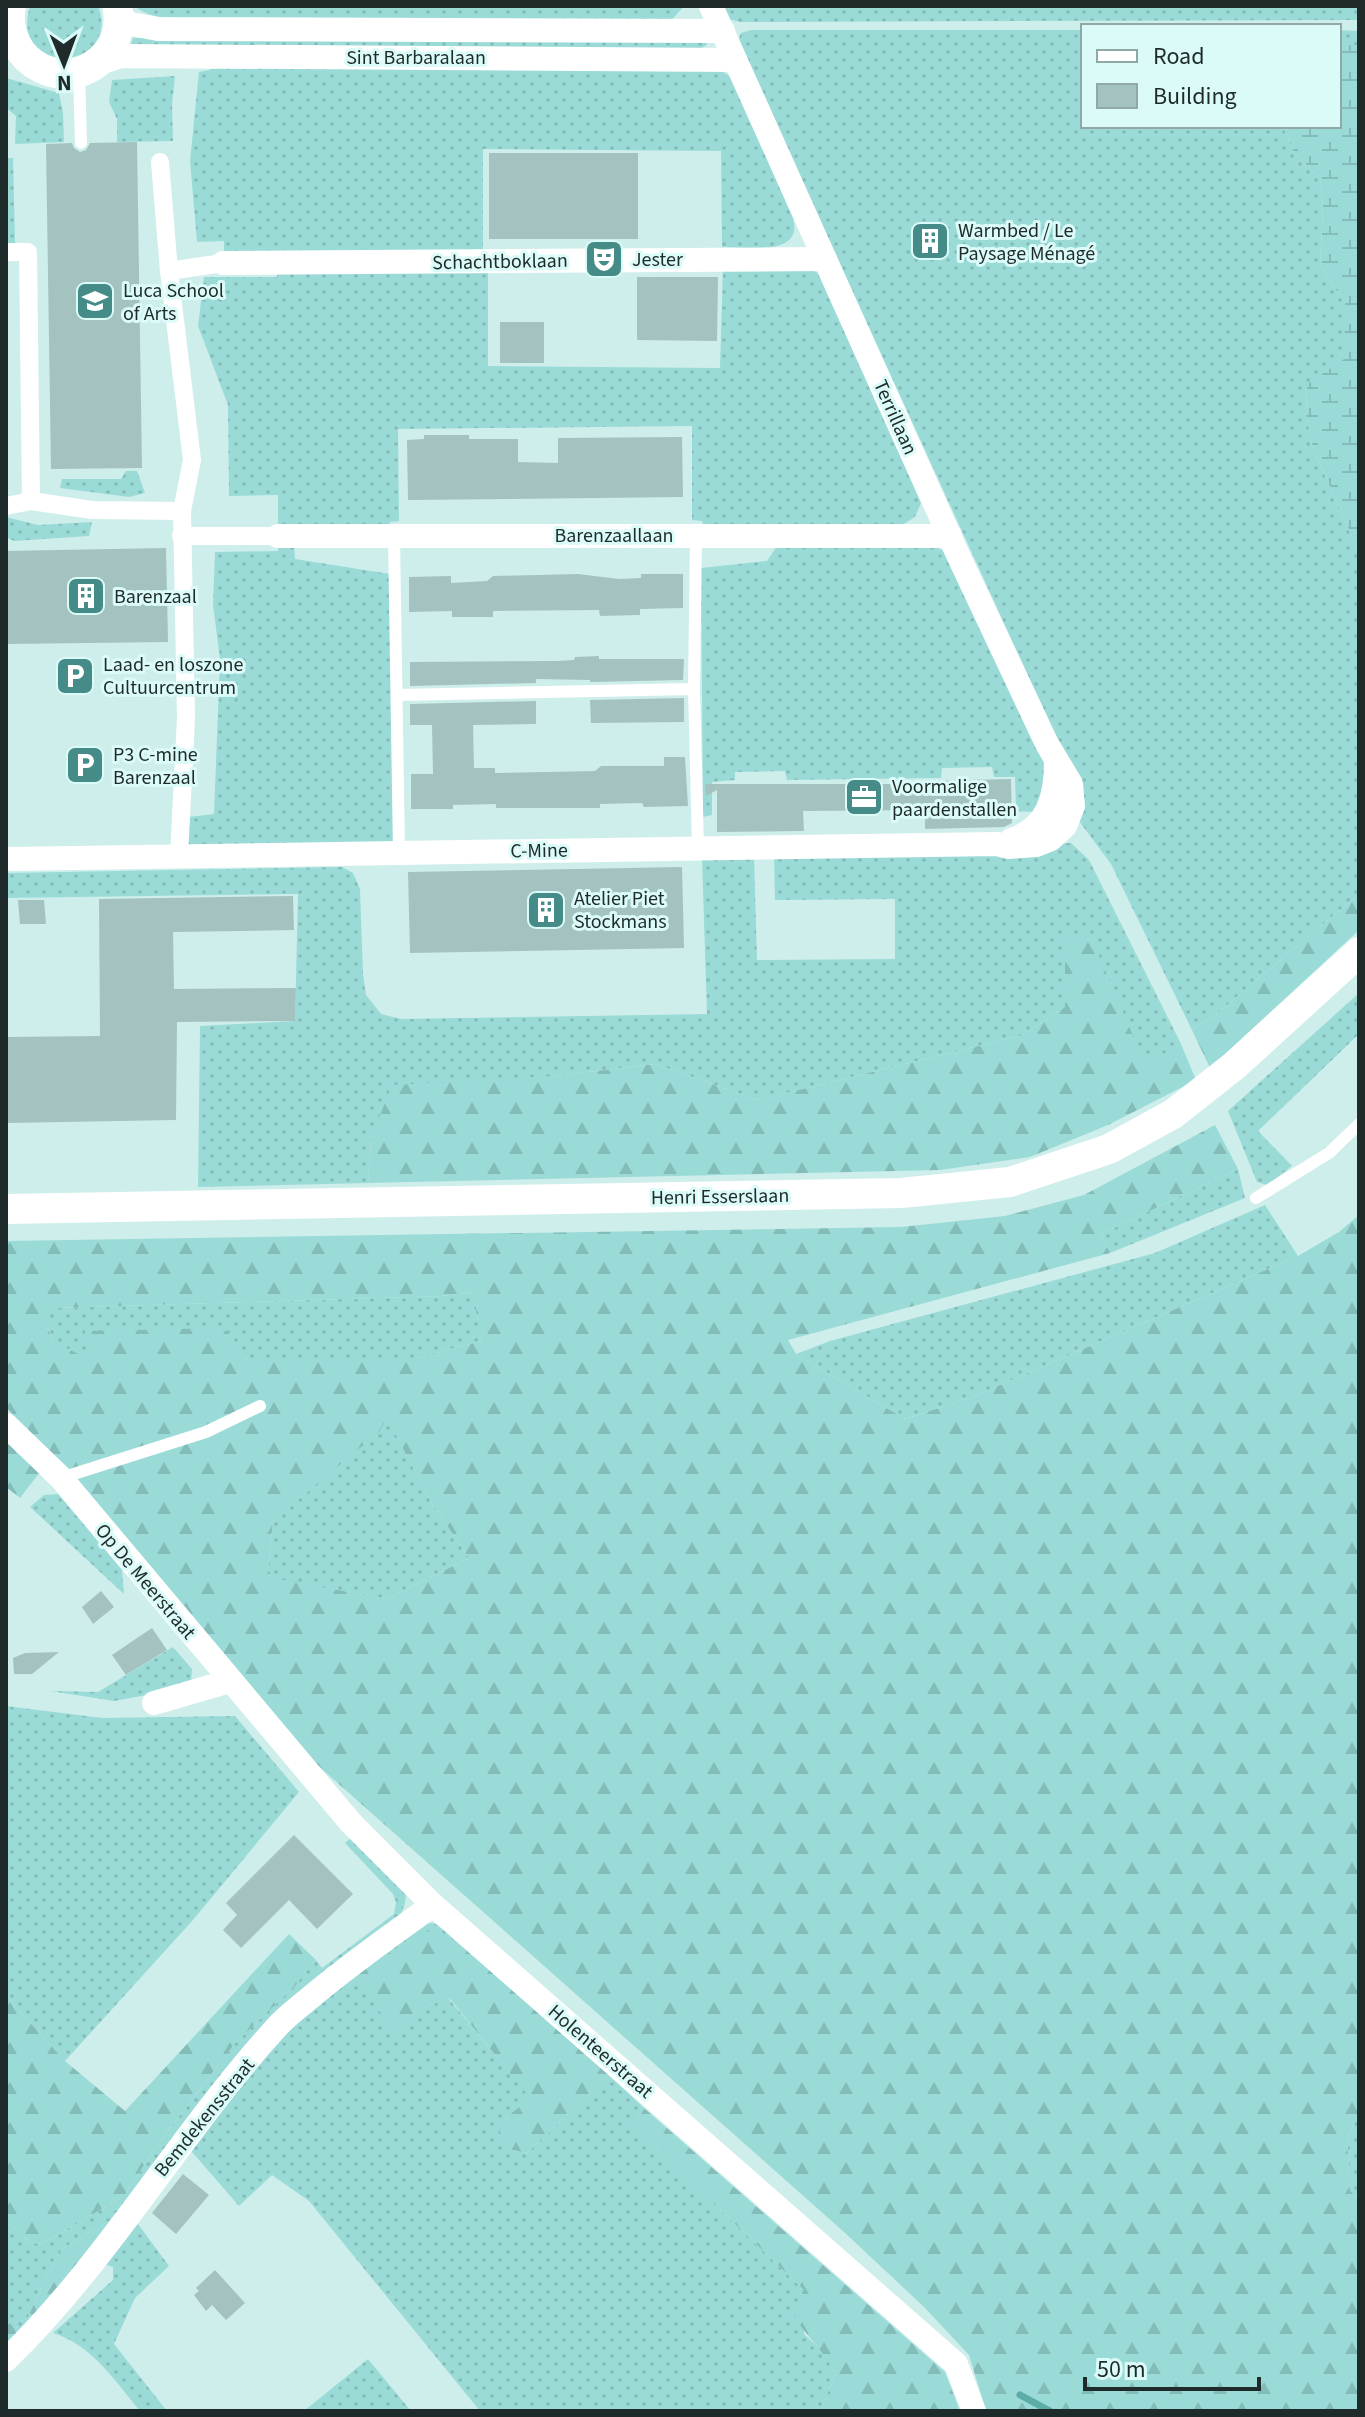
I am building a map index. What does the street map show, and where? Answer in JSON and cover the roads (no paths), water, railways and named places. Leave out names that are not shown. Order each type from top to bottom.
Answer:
[{"type":"street","name":"Terrillaan","points":[[711,6],[950,536],[1056,761],[1071,784],[1073,806],[1065,826]]},
{"type":"street","name":"Sint Barbaralaan","points":[[118,11],[131,24],[158,29],[723,31]]},
{"type":"street","points":[[8,12],[15,47],[14,58],[47,73],[65,76],[89,68],[114,45],[118,11]]},
{"type":"street","name":"Sint Barbaralaan","points":[[89,68],[121,56],[735,60]]},
{"type":"street","points":[[160,162],[169,271],[192,460],[182,511],[181,536],[186,718],[179,857]]},
{"type":"street","points":[[776,258],[813,234]]},
{"type":"street","points":[[6,252],[28,252],[31,501]]},
{"type":"street","name":"Schachtboklaan","points":[[223,263],[825,259]]},
{"type":"street","points":[[169,271],[223,263]]},
{"type":"street","points":[[6,506],[31,501],[92,510],[182,511]]},
{"type":"street","points":[[897,534],[939,512]]},
{"type":"street","points":[[181,536],[278,536]]},
{"type":"street","name":"Barenzaallaan","points":[[278,536],[950,536]]},
{"type":"street","points":[[997,844],[1023,836],[1042,819],[1054,800],[1056,761]]},
{"type":"street","name":"C-Mine","points":[[6,859],[698,847],[997,844],[1009,847],[1036,845],[1051,839],[1065,826]]},
{"type":"street","name":"Henri Esserslaan","points":[[6,1209],[901,1193],[1010,1182],[1109,1149],[1173,1114],[1234,1066],[1359,952]]},
{"type":"street","name":"Op De Meerstraat","points":[[6,1425],[61,1478],[230,1681]]},
{"type":"street","points":[[154,1703],[230,1681]]},
{"type":"street","name":"Holenteerstraat","points":[[230,1681],[351,1823],[433,1905],[956,2364],[974,2411]]},
{"type":"street","name":"Bemdekensstraat","points":[[6,2360],[46,2321],[124,2223],[150,2184],[276,2027],[343,1969],[433,1905]]},
{"type":"lane","points":[[81,143],[89,68]]},
{"type":"lane","points":[[696,535],[694,689],[698,847]]},
{"type":"lane","points":[[394,536],[399,853]]},
{"type":"lane","points":[[398,695],[694,689]]},
{"type":"lane","points":[[1256,1198],[1329,1153],[1359,1124]]},
{"type":"lane","points":[[61,1478],[206,1432],[260,1406]]},
{"type":"waterway","points":[[1020,2395],[1050,2411]]},
{"type":"place","name":"Warmbed / Le Paysage Ménagé","points":[[930,241]]},
{"type":"place","name":"Jester","points":[[604,259]]},
{"type":"place","name":"Luca School of Arts","points":[[95,301]]},
{"type":"place","name":"Barenzaal","points":[[86,596]]},
{"type":"place","name":"Laad- en loszone Cultuurcentrum","points":[[75,676]]},
{"type":"place","name":"P3 C-mine Barenzaal","points":[[85,765]]},
{"type":"place","name":"Voormalige paardenstallen","points":[[864,797]]},
{"type":"place","name":"Atelier Piet Stockmans","points":[[546,910]]}]
